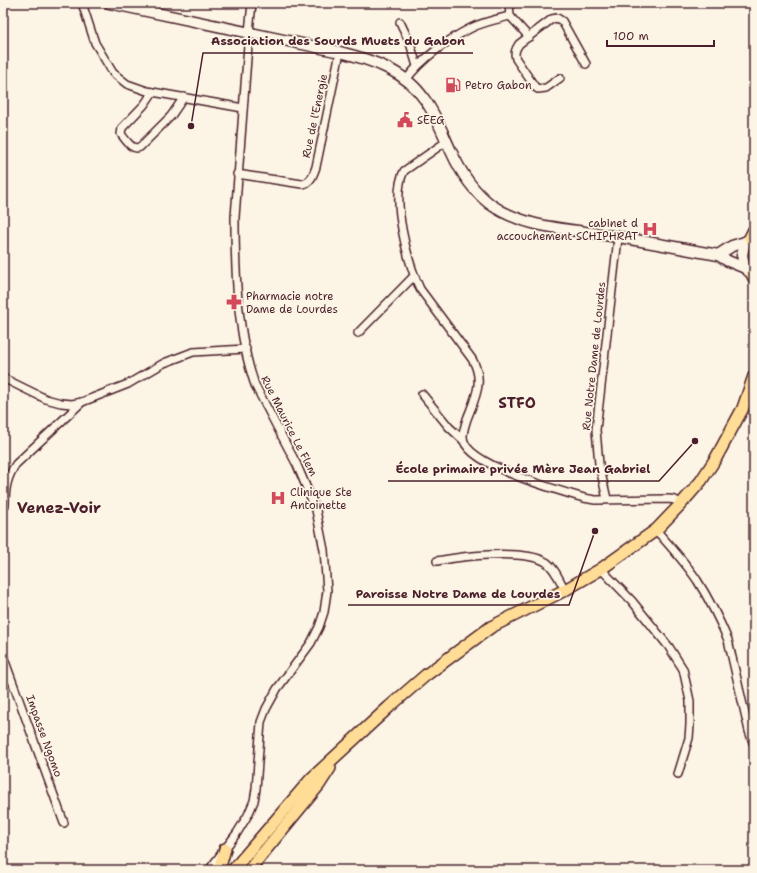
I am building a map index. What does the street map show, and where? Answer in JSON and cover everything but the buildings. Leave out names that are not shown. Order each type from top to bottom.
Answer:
[{"type":"main road","points":[[109,3],[340,52],[377,63],[388,68],[406,80],[418,91],[431,110],[462,172],[470,184],[479,195],[501,211],[532,224],[601,234],[718,255],[751,274]]},
{"type":"main road","points":[[718,255],[751,237]]},
{"type":"main road","points":[[751,237],[742,255],[751,274]]},
{"type":"main road","points":[[233,870],[312,779],[389,707],[426,675],[491,627],[566,590],[601,569],[656,530],[681,504],[716,458],[743,408],[754,376]]},
{"type":"main road","points":[[252,867],[319,785],[340,754]]},
{"type":"main road","points":[[219,870],[225,849]]},
{"type":"street","points":[[82,3],[95,43],[113,73],[127,84],[135,88],[153,92],[243,108]]},
{"type":"street","name":"Rue Maurice Le Flem","points":[[209,870],[241,827],[254,801],[258,772],[261,722],[277,689],[311,643],[324,612],[327,591],[324,550],[316,510],[297,466],[255,385],[250,371],[238,302],[235,248],[237,174],[248,32],[252,3]]},
{"type":"street","points":[[509,3],[510,16],[529,37]]},
{"type":"street","points":[[406,80],[417,66],[447,43],[471,28],[510,16]]},
{"type":"street","points":[[560,78],[546,88],[538,89],[535,87],[514,55],[515,49],[552,19],[558,18],[562,21],[586,64]]},
{"type":"street","points":[[400,22],[410,43],[417,66]]},
{"type":"street","name":"Rue de l'Energie","points":[[237,174],[302,184],[311,180],[316,168],[340,52]]},
{"type":"street","points":[[153,92],[144,105],[120,132],[134,148],[138,149],[164,124],[184,97]]},
{"type":"street","points":[[446,141],[404,172],[400,178],[400,218],[408,258],[414,276],[427,300],[478,369],[480,382],[464,430],[463,440]]},
{"type":"street","name":"Rue Notre Dame de Lourdes","points":[[607,499],[599,464],[596,430],[618,238]]},
{"type":"street","points":[[358,333],[414,276]]},
{"type":"street","points":[[3,378],[46,399],[60,403],[72,404],[82,402],[128,384],[164,363],[189,353],[246,349]]},
{"type":"street","points":[[422,394],[448,427],[463,440],[469,449],[480,458],[519,477],[584,498],[595,500],[669,499],[675,500],[681,504]]},
{"type":"street","points":[[4,505],[7,481],[10,472],[16,464],[82,402]]},
{"type":"street","points":[[656,530],[696,579],[709,600],[725,633],[728,640],[749,731],[754,745]]},
{"type":"street","points":[[437,561],[453,558],[505,555],[531,558],[546,562],[551,566],[566,590]]},
{"type":"street","points":[[601,569],[632,601],[669,647],[683,669],[690,701],[690,725],[689,738],[678,774]]},
{"type":"street","name":"Impasse Ngomo","points":[[3,656],[64,823]]},
{"type":"place","name":"Petro Gabon","points":[[453,85]]},
{"type":"place","name":"SEEG","points":[[405,120]]},
{"type":"place","name":"Association des Sourds Muets du Gabon","points":[[191,126]]},
{"type":"place","name":"cabinet d accouchement SCHIPHRAT","points":[[650,229]]},
{"type":"place","name":"Pharmacie notre Dame de Lourdes","points":[[234,302]]},
{"type":"place","name":"École primaire privée Mère Jean Gabriel","points":[[695,441]]},
{"type":"place","name":"Clinique Ste Antoinette","points":[[278,498]]},
{"type":"place","name":"Paroisse Notre Dame de Lourdes","points":[[595,531]]},
{"type":"district","name":"STFO","points":[[517,403]]},
{"type":"district","name":"Venez-Voir","points":[[59,508]]}]
